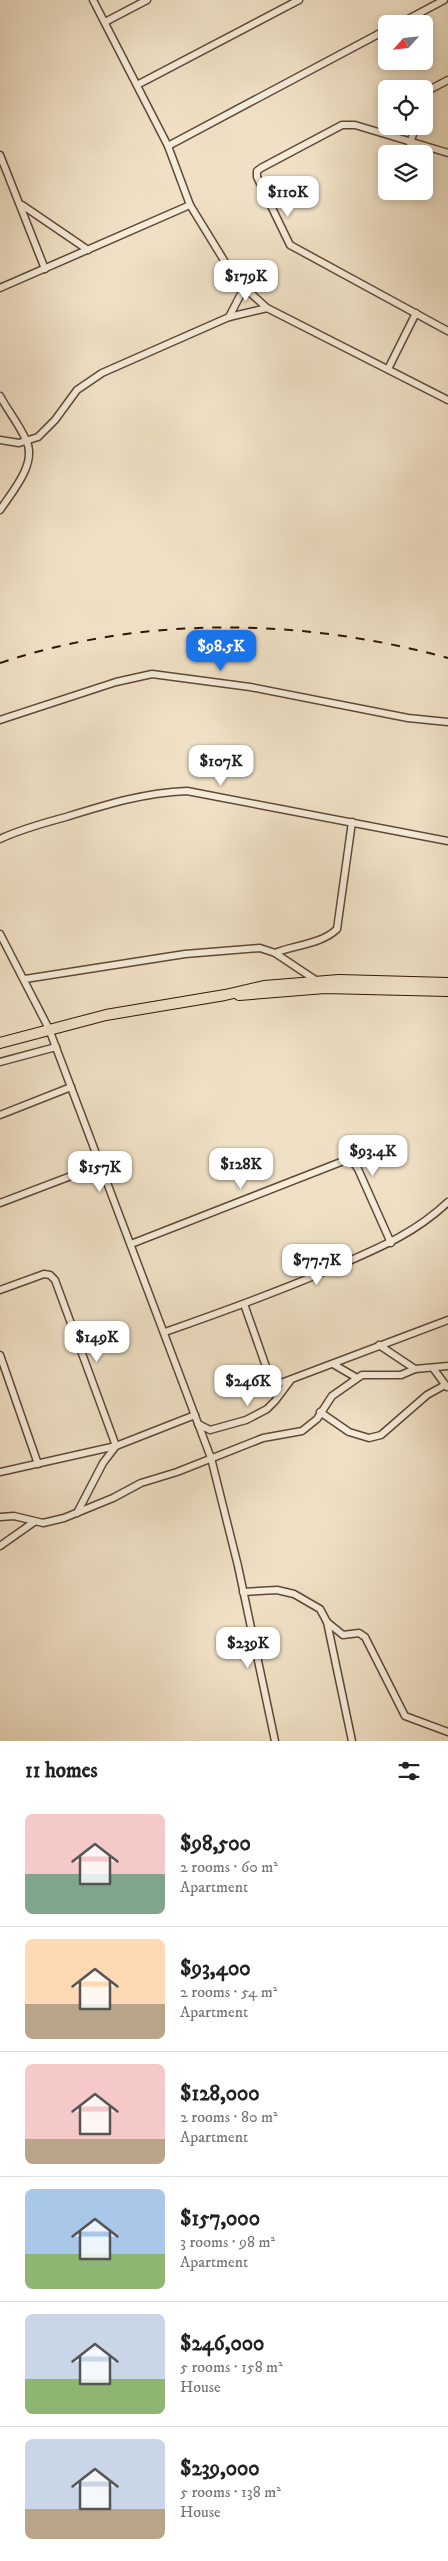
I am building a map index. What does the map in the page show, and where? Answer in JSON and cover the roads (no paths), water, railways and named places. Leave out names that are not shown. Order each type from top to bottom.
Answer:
[{"type":"highway","points":[[0,1043],[106,1015],[225,995],[254,995],[321,985],[401,980],[448,983]]},
{"type":"highway","points":[[321,985],[448,991]]},
{"type":"street","points":[[93,0],[168,146],[190,206],[236,280],[267,308],[448,400]]},
{"type":"street","points":[[105,22],[147,0]]},
{"type":"street","points":[[416,15],[444,0]]},
{"type":"street","points":[[137,85],[294,1]]},
{"type":"street","points":[[168,146],[378,34]]},
{"type":"street","points":[[433,88],[448,80]]},
{"type":"street","points":[[448,153],[355,125],[342,125],[261,168],[258,171],[257,177],[290,245],[448,331]]},
{"type":"street","points":[[410,143],[413,135]]},
{"type":"street","points":[[0,155],[22,205],[45,269]]},
{"type":"street","points":[[22,205],[88,250]]},
{"type":"street","points":[[0,288],[190,206]]},
{"type":"street","points":[[229,317],[244,288]]},
{"type":"street","points":[[0,440],[19,443],[38,437],[55,420],[77,390],[102,373],[229,317],[267,308]]},
{"type":"street","points":[[388,369],[416,314]]},
{"type":"street","points":[[0,396],[27,441],[29,454],[28,465],[0,510]]},
{"type":"street","points":[[0,720],[116,682],[152,674],[250,687],[408,718],[448,722]]},
{"type":"street","points":[[0,839],[33,826],[156,792],[187,791],[448,841]]},
{"type":"street","points":[[275,953],[294,945],[319,940],[337,929],[352,822]]},
{"type":"street","points":[[0,934],[25,979],[49,1029],[211,1458],[243,1592],[275,1741]]},
{"type":"street","points":[[25,979],[185,954],[260,948],[275,953],[321,985]]},
{"type":"street","points":[[0,1062],[56,1047]]},
{"type":"street","points":[[0,1115],[71,1088]]},
{"type":"street","points":[[131,1244],[346,1160],[352,1162],[358,1169],[391,1243]]},
{"type":"street","points":[[0,1203],[100,1165]]},
{"type":"street","points":[[165,1332],[244,1304],[391,1243],[412,1232],[448,1202]]},
{"type":"street","points":[[0,1290],[44,1274],[50,1275],[55,1280],[116,1446]]},
{"type":"street","points":[[244,1304],[269,1374],[274,1380],[290,1381],[448,1320]]},
{"type":"street","points":[[380,1345],[415,1369]]},
{"type":"street","points":[[0,1355],[38,1464]]},
{"type":"street","points":[[332,1364],[358,1378]]},
{"type":"street","points":[[0,1517],[14,1516],[43,1523],[77,1513],[113,1498],[141,1483],[263,1438],[302,1431],[317,1419],[332,1396],[365,1374],[401,1375],[415,1369],[448,1366]]},
{"type":"street","points":[[320,1412],[348,1432],[369,1438],[381,1435],[427,1396],[447,1386],[434,1368]]},
{"type":"street","points":[[0,1381],[8,1378]]},
{"type":"street","points":[[198,1424],[210,1430],[246,1420],[275,1402],[290,1381]]},
{"type":"street","points":[[0,1472],[116,1446],[195,1416]]},
{"type":"street","points":[[77,1513],[103,1464],[116,1446]]},
{"type":"street","points":[[0,1546],[34,1522]]},
{"type":"street","points":[[243,1592],[277,1590],[294,1594],[320,1609],[327,1622],[352,1741]]},
{"type":"street","points":[[327,1622],[343,1635],[359,1633],[365,1637],[405,1716],[448,1732]]},
{"type":"railway","points":[[0,663],[55,647],[110,636],[167,630],[224,628],[280,629],[337,635],[393,645],[448,658]]}]
